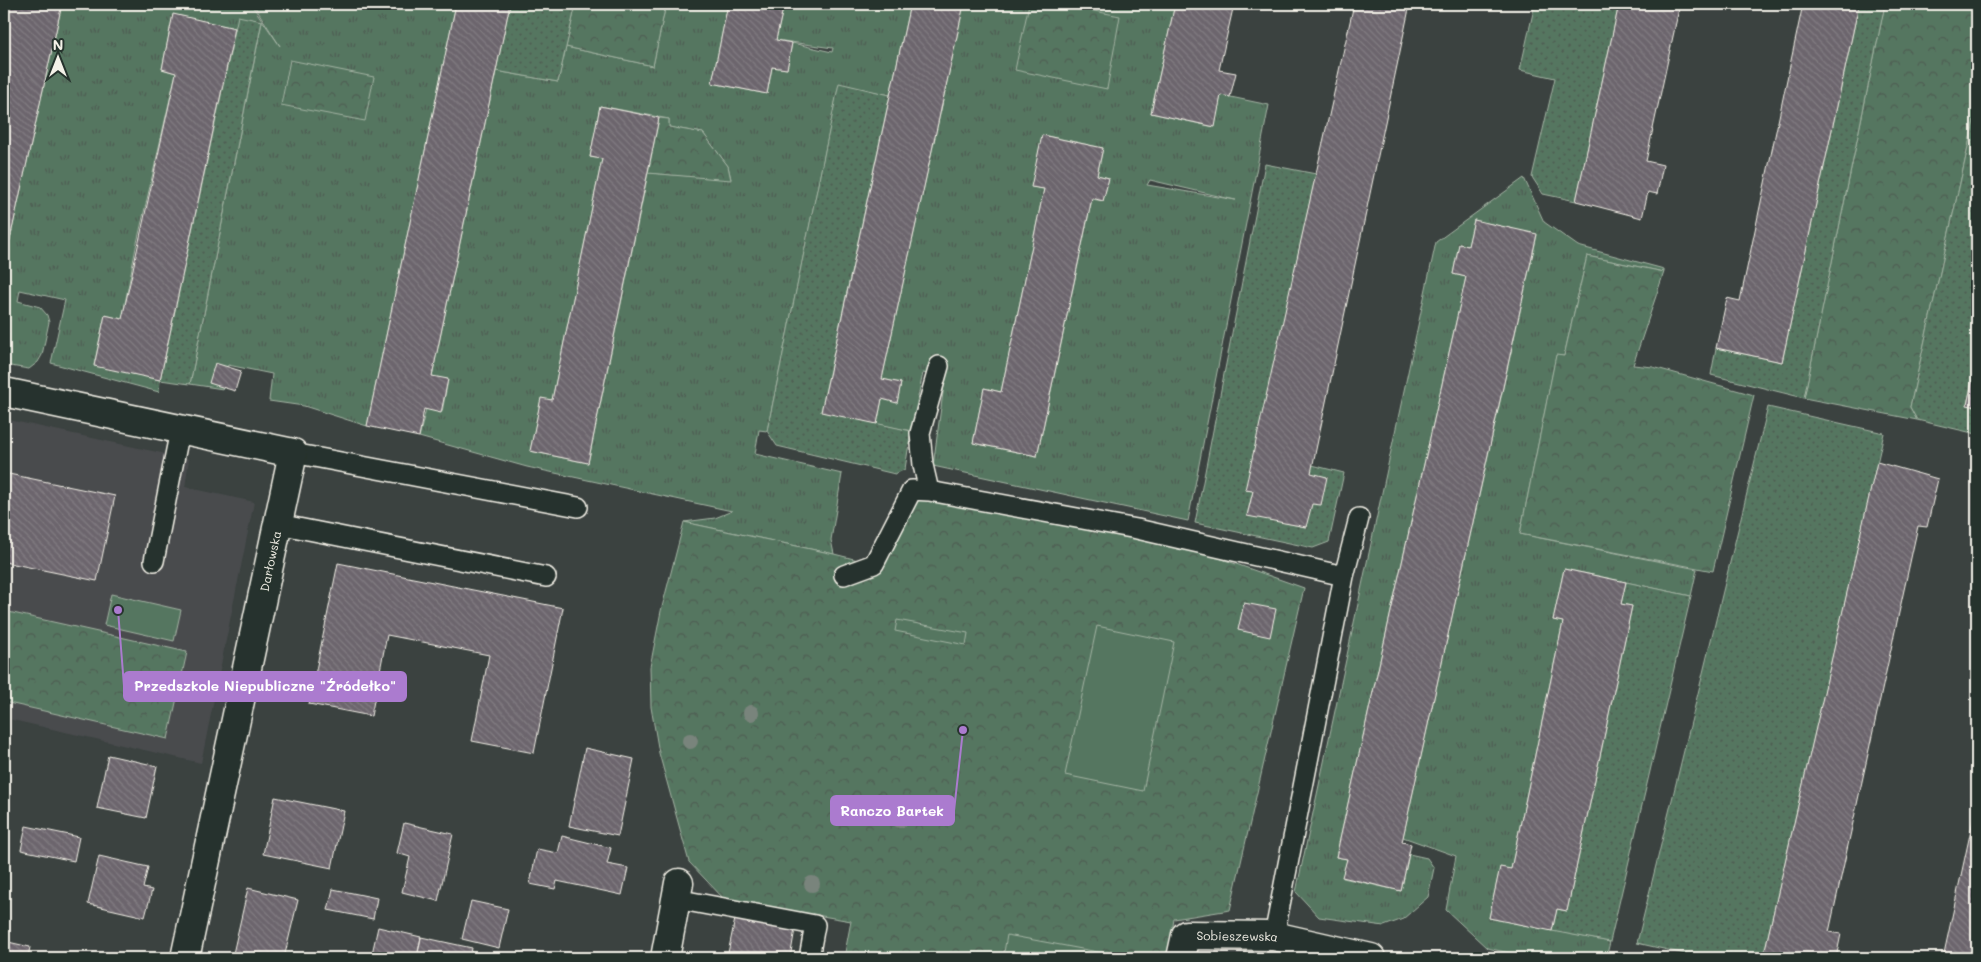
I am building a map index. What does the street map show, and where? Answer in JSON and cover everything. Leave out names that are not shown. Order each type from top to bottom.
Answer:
[{"type":"street","points":[[4,392],[293,453]]},
{"type":"street","name":"Darłowska","points":[[185,958],[293,453]]},
{"type":"street","points":[[664,958],[677,891]]},
{"type":"street","name":"Sobieszewska","points":[[1181,958],[1186,935],[1274,936],[1371,958]]},
{"type":"lane","points":[[929,491],[923,465],[920,432],[938,366]]},
{"type":"lane","points":[[154,561],[180,430]]},
{"type":"lane","points":[[293,453],[578,507]]},
{"type":"lane","points":[[844,576],[874,564],[912,490],[929,491],[1137,529],[1344,576]]},
{"type":"lane","points":[[1274,936],[1344,576],[1359,518]]},
{"type":"lane","points":[[278,524],[546,577]]},
{"type":"lane","points":[[677,891],[815,925],[808,958]]},
{"type":"shaded area","points":[[4,419],[189,459],[185,487],[254,502],[201,763],[4,718]]},
{"type":"green space","points":[[62,4],[251,4],[280,46],[253,4],[456,4],[367,426],[304,406],[269,401],[272,374],[228,365],[223,389],[190,384],[262,22],[235,28],[173,15],[162,69],[176,73],[136,247],[122,319],[105,315],[94,365],[160,380],[159,392],[51,363],[65,300],[20,290],[18,301],[40,307],[47,315],[49,322],[42,355],[38,362],[29,369],[4,365],[4,327],[9,299],[4,297],[4,266]]},
{"type":"green space","points":[[510,4],[576,4],[558,82],[496,71]]},
{"type":"green space","points":[[576,4],[666,4],[653,66],[566,47]]},
{"type":"green space","points":[[666,4],[728,4],[712,83],[767,94],[772,67],[787,69],[792,43],[832,52],[833,48],[776,40],[784,4],[910,4],[890,95],[839,84],[767,431],[759,430],[755,454],[842,474],[831,540],[834,554],[684,522],[715,518],[732,511],[527,467],[419,437],[426,409],[442,412],[448,380],[432,376],[496,71],[558,82],[566,47],[653,66]],"holes":[[[600,106],[669,119],[669,127],[703,133],[728,166],[731,179],[648,173],[588,463],[530,451],[541,399],[552,400],[602,159],[590,157]]]},
{"type":"green space","points":[[964,4],[1175,4],[1151,113],[1214,127],[1221,95],[1269,105],[1188,521],[933,466],[945,378],[923,373],[911,431],[877,424],[882,399],[897,402],[901,383],[882,379]],"holes":[[[1042,135],[1103,148],[1097,175],[1109,178],[1103,201],[1092,199],[1037,456],[973,443],[984,388],[1001,392],[1044,189],[1032,187]],[[1150,180],[1232,199],[1147,185]]]},
{"type":"green space","points":[[1029,4],[1058,4],[1120,16],[1107,89],[1015,70]]},
{"type":"green space","points":[[1535,4],[1619,4],[1576,201],[1543,194],[1532,177],[1555,78],[1520,70]]},
{"type":"green space","points":[[1859,4],[1885,4],[1804,398],[1711,375],[1716,348],[1782,362]]},
{"type":"green space","points":[[1885,4],[1977,4],[1977,107],[1910,407],[1917,420],[1804,398]]},
{"type":"green space","points":[[238,16],[262,21],[190,384],[160,380]]},
{"type":"green space","points":[[290,60],[374,77],[365,121],[281,105]]},
{"type":"green space","points":[[839,83],[890,95],[821,411],[911,431],[905,469],[895,474],[777,446],[767,431]]},
{"type":"green space","points":[[1977,107],[1977,359],[1967,404],[1977,407],[1977,434],[1917,420],[1910,407]]},
{"type":"green space","points":[[659,118],[669,119],[669,127],[703,133],[728,166],[731,180],[648,173]]},
{"type":"green space","points":[[1265,164],[1316,174],[1246,490],[1253,491],[1247,515],[1305,527],[1312,465],[1344,473],[1329,542],[1313,548],[1195,523]]},
{"type":"green space","points":[[1524,178],[1544,222],[1578,246],[1664,269],[1664,272],[1587,256],[1564,356],[1556,356],[1520,534],[1697,569],[1691,596],[1564,569],[1553,620],[1563,622],[1511,869],[1500,868],[1489,918],[1610,942],[1606,958],[1532,958],[1487,948],[1446,910],[1456,856],[1403,837],[1537,235],[1474,220],[1468,246],[1459,244],[1453,274],[1466,277],[1336,857],[1347,859],[1343,878],[1401,891],[1409,854],[1427,858],[1434,868],[1428,897],[1403,919],[1384,926],[1319,917],[1296,892],[1436,242]]},
{"type":"green space","points":[[1587,256],[1664,272],[1633,365],[1653,367],[1754,395],[1713,571],[1520,534],[1556,355],[1564,356]]},
{"type":"green space","points":[[1768,407],[1884,433],[1763,958],[1703,958],[1637,943]]},
{"type":"green space","points":[[912,490],[1137,529],[1304,588],[1230,910],[1174,919],[1168,958],[844,958],[851,921],[724,899],[689,862],[659,753],[651,707],[650,667],[661,611],[684,522],[874,564]]},
{"type":"green space","points":[[1626,582],[1691,596],[1610,942],[1552,931],[1557,909],[1567,911],[1632,606],[1621,604]]},
{"type":"green space","points":[[111,594],[181,610],[174,641],[104,625]]},
{"type":"green space","points":[[4,611],[187,652],[168,739],[4,702]]},
{"type":"green space","points":[[897,620],[968,633],[966,645],[895,631]]},
{"type":"green space","points":[[1097,626],[1174,642],[1143,791],[1065,775]]},
{"type":"green space","points":[[1007,935],[1130,958],[1003,958]]},
{"type":"building","points":[[10,4],[62,4],[4,266],[4,31]]},
{"type":"building","points":[[456,4],[510,4],[432,376],[448,379],[441,413],[424,409],[419,437],[367,426]]},
{"type":"building","points":[[728,4],[784,4],[776,40],[792,43],[787,69],[772,67],[767,94],[712,83]]},
{"type":"building","points":[[910,4],[964,4],[882,379],[901,383],[897,403],[882,399],[877,424],[821,412]]},
{"type":"building","points":[[1175,4],[1234,4],[1219,70],[1236,73],[1230,97],[1221,95],[1215,127],[1151,113]]},
{"type":"building","points":[[1354,4],[1410,4],[1311,473],[1327,477],[1321,505],[1312,504],[1306,527],[1247,516],[1253,491],[1245,490]]},
{"type":"building","points":[[1619,4],[1680,4],[1646,161],[1663,165],[1657,194],[1648,192],[1642,218],[1576,201]]},
{"type":"building","points":[[1803,4],[1859,4],[1782,362],[1716,348],[1727,298],[1740,301]]},
{"type":"building","points":[[173,14],[235,28],[160,380],[94,366],[105,315],[122,319],[176,73],[162,69]]},
{"type":"building","points":[[600,106],[659,118],[588,463],[530,451],[541,398],[552,400],[602,159],[590,157]]},
{"type":"building","points":[[1042,135],[1103,148],[1097,175],[1109,178],[1103,201],[1092,198],[1037,456],[973,443],[984,388],[1001,392],[1044,189],[1031,187]]},
{"type":"building","points":[[1474,220],[1537,234],[1402,842],[1411,844],[1401,891],[1342,877],[1347,859],[1336,857],[1466,277],[1453,274],[1459,244],[1468,246]]},
{"type":"building","points":[[4,297],[9,299],[4,327]]},
{"type":"building","points":[[1977,359],[1977,407],[1967,405]]},
{"type":"building","points":[[215,363],[241,371],[235,391],[209,383]]},
{"type":"building","points":[[1877,462],[1938,479],[1927,527],[1918,526],[1829,932],[1841,934],[1836,958],[1763,958]]},
{"type":"building","points":[[4,473],[115,496],[97,581],[4,562]]},
{"type":"building","points":[[338,563],[563,608],[534,753],[472,741],[489,655],[387,635],[371,716],[309,704]]},
{"type":"building","points":[[1564,569],[1626,582],[1621,604],[1632,606],[1567,911],[1557,909],[1552,931],[1489,918],[1500,867],[1511,869],[1563,622],[1553,620]]},
{"type":"building","points":[[1244,603],[1276,609],[1270,637],[1238,630]]},
{"type":"building","points":[[585,748],[634,759],[618,836],[569,826]]},
{"type":"building","points":[[108,755],[157,766],[146,818],[97,808]]},
{"type":"building","points":[[275,797],[344,811],[332,868],[263,854]]},
{"type":"building","points":[[1977,802],[1977,958],[1943,958]]},
{"type":"building","points":[[404,823],[453,834],[438,901],[402,892],[410,857],[397,853]]},
{"type":"building","points":[[26,826],[79,837],[74,861],[21,850]]},
{"type":"building","points":[[562,836],[611,848],[607,864],[628,868],[622,895],[557,881],[555,889],[530,884],[537,849],[558,853]]},
{"type":"building","points":[[99,856],[148,867],[143,888],[152,890],[145,917],[88,904]]},
{"type":"building","points":[[248,888],[298,900],[284,958],[232,958]]},
{"type":"building","points":[[333,889],[377,898],[373,919],[328,910]]},
{"type":"building","points":[[471,901],[508,909],[499,948],[462,939]]},
{"type":"building","points":[[735,919],[795,929],[790,958],[727,958]]},
{"type":"building","points":[[378,927],[421,937],[417,958],[371,958]]},
{"type":"building","points":[[421,937],[472,948],[470,958],[417,958]]},
{"type":"building","points":[[4,941],[30,947],[28,958],[4,958]]},
{"type":"place","name":"Przedszkole Niepubliczne \"Źródełko\"","points":[[118,610]]},
{"type":"place","name":"Ranczo Bartek","points":[[963,730]]}]
